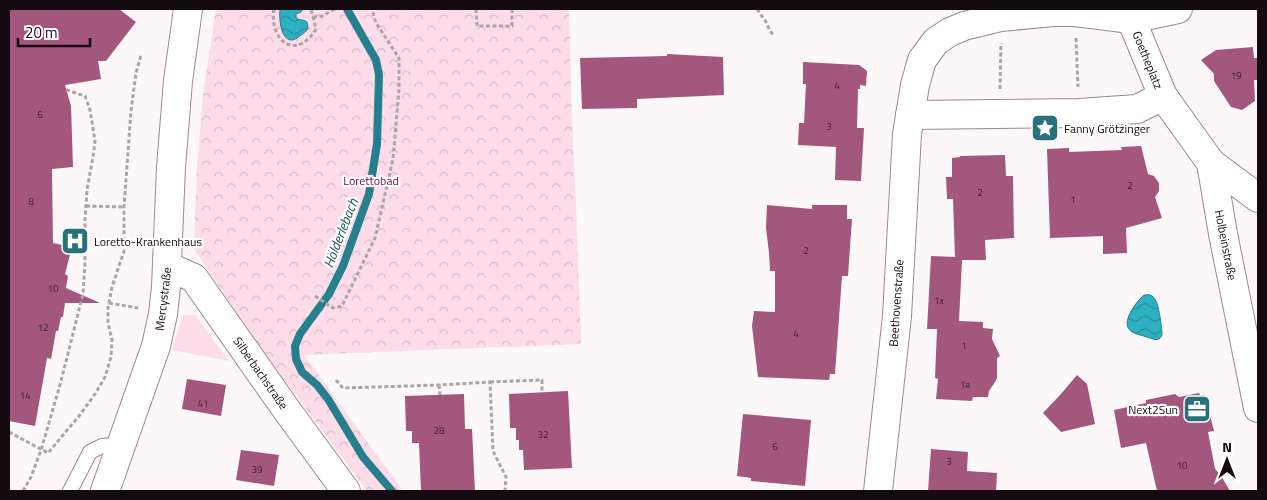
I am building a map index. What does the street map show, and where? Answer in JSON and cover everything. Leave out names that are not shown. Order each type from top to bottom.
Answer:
[{"type":"street","name":"Mercystraße","points":[[106,491],[156,346],[163,314],[178,81],[188,9]]},
{"type":"street","points":[[1131,19],[1178,9]]},
{"type":"street","name":"Goetheplatz","points":[[1060,11],[1131,19],[1163,96],[1137,108],[1079,112],[910,115],[922,60],[936,40],[964,26],[1001,17],[1060,11]]},
{"type":"street","name":"Holbeinstraße","points":[[1163,96],[1211,163],[1223,234],[1258,408]]},
{"type":"street","name":"Beethovenstraße","points":[[878,491],[897,316],[907,134],[910,115]]},
{"type":"street","points":[[1211,163],[1258,198]]},
{"type":"street","name":"Silberbachstraße","points":[[167,266],[194,278],[346,491]]},
{"type":"lane","points":[[70,491],[90,452],[102,446],[122,444]]},
{"type":"path","points":[[274,9],[272,19],[275,29],[285,44],[293,46],[312,36],[316,29],[311,9]]},
{"type":"path","points":[[315,296],[333,308],[342,306],[375,238],[393,159],[399,89],[399,58],[376,23],[372,9]]},
{"type":"path","points":[[476,9],[477,26],[512,26],[512,9]]},
{"type":"path","points":[[756,9],[774,36]]},
{"type":"path","points":[[314,17],[322,16],[333,10]]},
{"type":"path","points":[[1060,11],[1079,112]]},
{"type":"path","points":[[1000,114],[1001,17]]},
{"type":"path","points":[[9,432],[48,453],[79,416],[105,377],[111,356],[112,340],[108,322],[109,303],[112,286],[124,250],[124,207],[132,111],[136,72],[141,55]]},
{"type":"path","points":[[23,491],[31,477],[41,450],[83,294],[87,190],[94,157],[95,141],[90,110],[85,96],[64,89]]},
{"type":"path","points":[[86,206],[124,207]]},
{"type":"path","points":[[109,303],[141,308]]},
{"type":"path","points":[[336,380],[343,388],[542,380],[542,392]]},
{"type":"path","points":[[490,382],[493,451],[506,477],[505,490]]},
{"type":"path","points":[[439,385],[440,395]]},
{"type":"green space","name":"Lorettobad","points":[[216,9],[569,9],[581,344],[304,355],[403,491],[367,491],[261,348],[194,249],[197,168],[203,94]]},
{"type":"green space","points":[[183,315],[195,315],[229,361],[172,350]]},
{"type":"water","points":[[280,9],[303,9],[296,14],[296,18],[307,22],[308,29],[296,39],[288,39],[281,28]]},
{"type":"water","points":[[1144,295],[1152,296],[1158,307],[1162,336],[1158,340],[1130,331],[1127,325],[1131,311]]},
{"type":"building","points":[[9,9],[119,9],[136,22],[106,61],[98,61],[101,79],[65,85],[71,106],[73,167],[52,169],[53,243],[72,247],[65,274],[68,276],[66,288],[100,303],[65,303],[63,317],[61,317],[58,331],[56,331],[51,359],[47,358],[35,426],[9,421]]},
{"type":"building","points":[[1253,47],[1254,58],[1258,58],[1258,80],[1254,80],[1255,101],[1242,110],[1231,107],[1214,81],[1214,74],[1201,60],[1216,50]]},
{"type":"building","points":[[667,54],[723,57],[724,95],[637,99],[637,108],[582,109],[580,58],[667,56]]},
{"type":"building","points":[[803,62],[859,65],[867,71],[866,86],[860,85],[860,89],[858,89],[857,128],[864,128],[861,181],[835,180],[836,147],[798,145],[799,123],[804,123],[806,84],[803,84]]},
{"type":"building","points":[[1141,146],[1148,174],[1154,176],[1159,183],[1159,191],[1155,197],[1162,218],[1126,228],[1127,253],[1103,254],[1103,236],[1050,238],[1047,149],[1069,148],[1069,152],[1122,150],[1121,147]]},
{"type":"building","points":[[1005,155],[1006,176],[1013,176],[1014,238],[985,240],[986,260],[962,260],[959,321],[983,322],[983,328],[993,329],[992,339],[1000,356],[997,358],[997,378],[989,391],[988,397],[973,397],[972,401],[936,399],[938,379],[935,378],[937,329],[927,329],[931,256],[955,257],[953,199],[947,199],[946,177],[952,177],[952,158],[960,156]]},
{"type":"building","points":[[767,205],[812,209],[812,205],[847,205],[847,219],[852,219],[848,276],[842,276],[835,374],[830,374],[829,380],[758,377],[752,326],[754,311],[775,312],[775,271],[770,271],[766,228]]},
{"type":"building","points":[[1077,375],[1087,384],[1095,424],[1061,432],[1043,413]]},
{"type":"building","points":[[187,379],[226,385],[221,416],[182,409]]},
{"type":"building","points":[[568,391],[572,468],[524,470],[523,450],[519,450],[519,440],[516,440],[516,428],[510,428],[509,394]]},
{"type":"building","points":[[1199,393],[1200,395],[1205,395],[1214,431],[1208,432],[1215,469],[1230,491],[1157,491],[1146,443],[1121,448],[1114,410],[1146,403],[1146,400],[1175,394],[1179,397]]},
{"type":"building","points":[[464,394],[465,429],[472,429],[475,491],[421,491],[419,443],[412,443],[412,431],[406,431],[405,396]]},
{"type":"building","points":[[743,414],[811,420],[805,486],[751,481],[751,478],[737,476]]},
{"type":"building","points":[[931,449],[968,452],[967,471],[997,473],[996,491],[928,491]]},
{"type":"building","points":[[241,450],[279,455],[274,486],[236,480]]},
{"type":"waterway","name":"Hölderlebach","points":[[347,9],[376,60],[379,75],[377,144],[369,194],[343,266],[329,294],[300,334],[295,346],[296,359],[302,372],[317,385],[328,399],[363,457],[392,491]]},
{"type":"place","name":"Fanny Grötzinger","points":[[1045,128]]},
{"type":"place","name":"Loretto-Krankenhaus","points":[[75,241]]},
{"type":"place","name":"Next2Sun","points":[[1197,409]]}]
